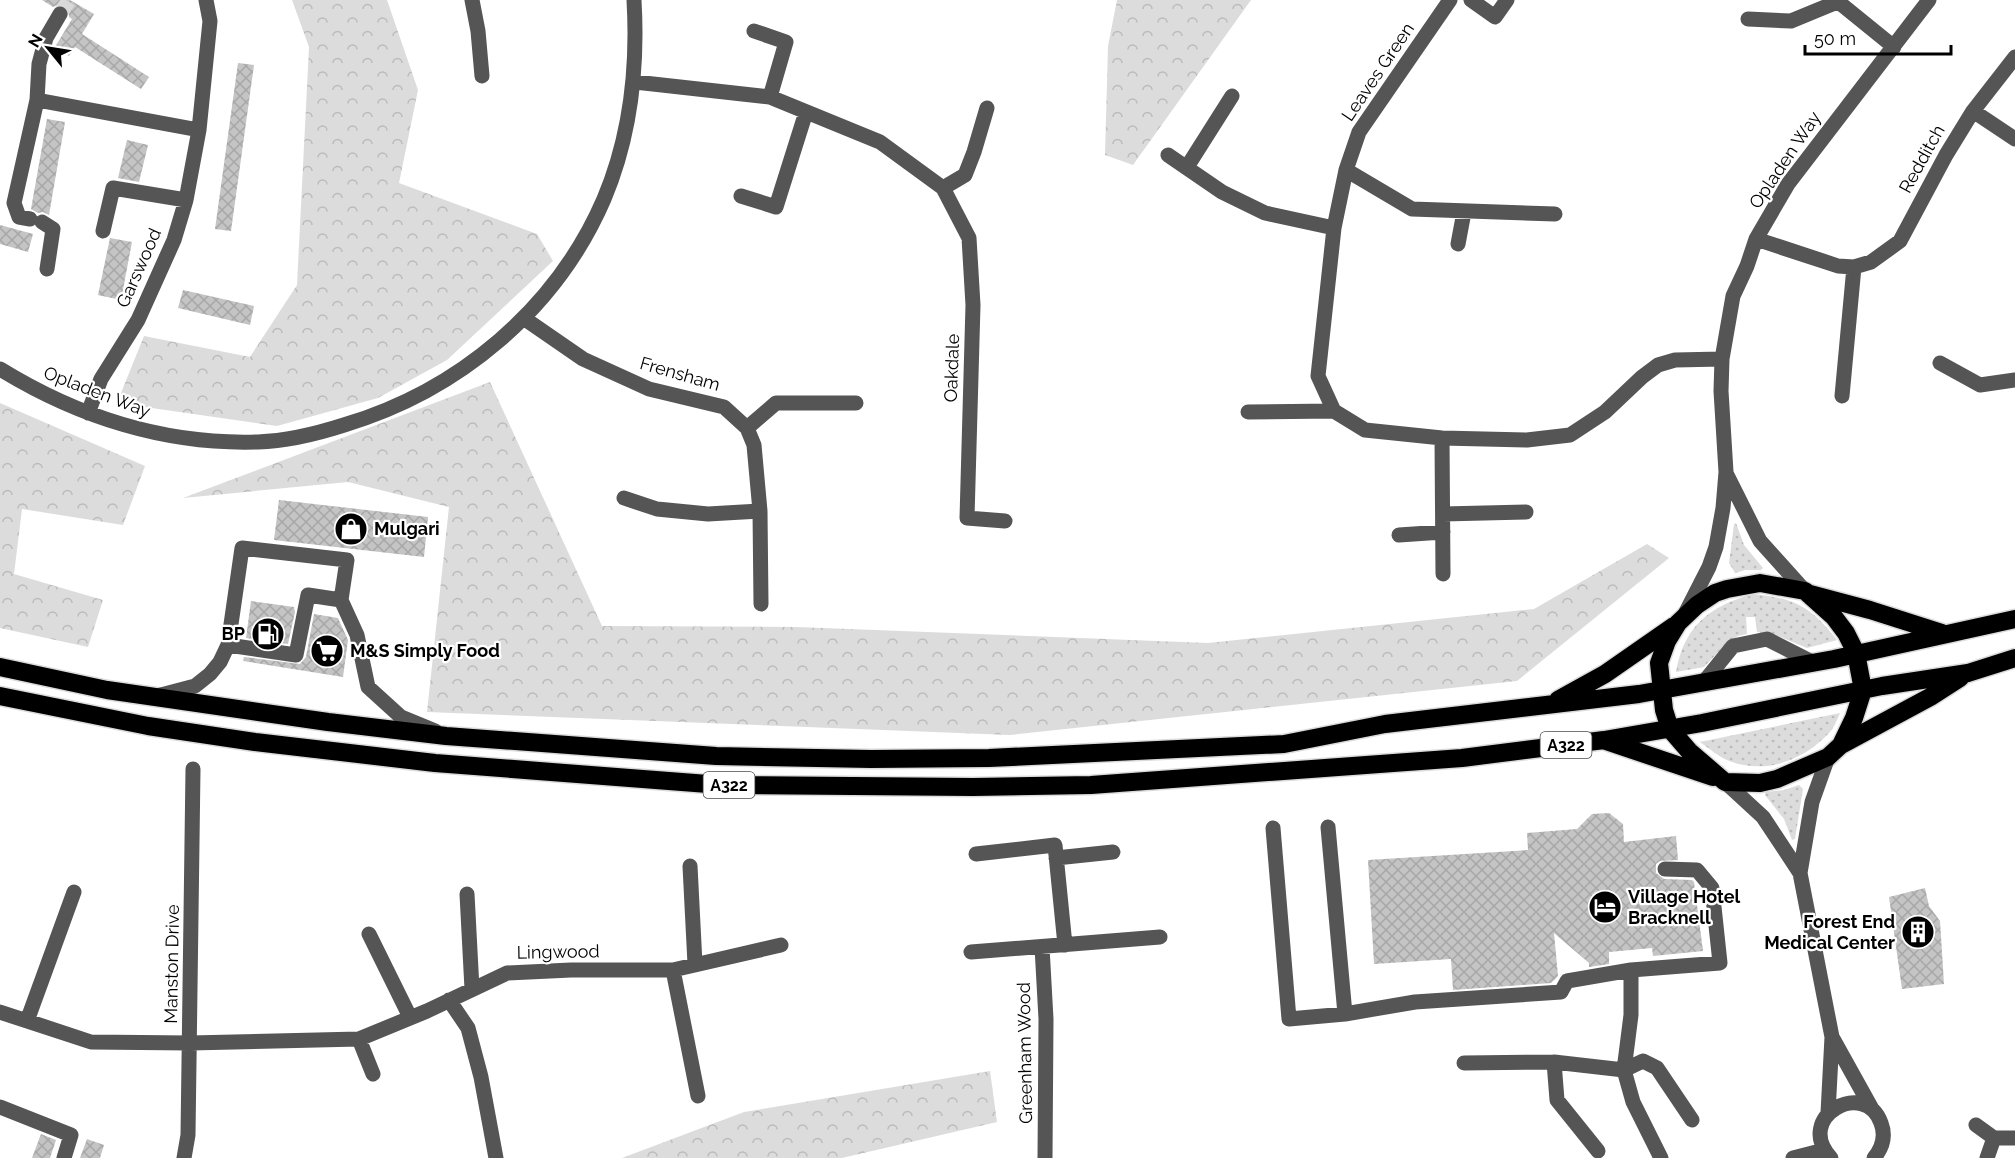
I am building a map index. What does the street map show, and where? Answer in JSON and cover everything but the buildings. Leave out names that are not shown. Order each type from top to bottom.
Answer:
[{"type":"highway","points":[[1760,583],[1807,592],[1834,617],[1846,633],[1856,653],[1863,690],[1854,718],[1835,751],[1776,779],[1760,783],[1723,781],[1689,751],[1670,729],[1664,710],[1660,690],[1659,663],[1667,641],[1681,620],[1715,593],[1743,584],[1760,583]]},
{"type":"highway","name":"A322","points":[[1807,592],[1944,634]]},
{"type":"highway","name":"A322","points":[[0,667],[86,686],[154,697],[446,736],[716,756],[870,759],[989,758],[1284,744],[1385,724],[1703,683],[1814,663],[2015,619]]},
{"type":"highway","name":"A322","points":[[1552,704],[1605,674],[1681,620]]},
{"type":"highway","name":"A322","points":[[0,696],[148,726],[300,748],[487,768],[721,785],[973,787],[1090,785],[1462,758],[1604,740],[1863,690],[1968,673],[2015,658]]},
{"type":"highway","name":"A322","points":[[1835,751],[1968,673]]},
{"type":"highway","name":"A322","points":[[1604,740],[1723,781]]},
{"type":"street","name":"Garswood","points":[[88,413],[101,379],[138,320],[174,240],[186,200],[200,129],[210,21],[206,0]]},
{"type":"street","points":[[472,0],[478,31],[482,76]]},
{"type":"street","name":"Opladen Way","points":[[0,369],[28,386],[88,413],[147,432],[204,440],[259,442],[297,438],[366,419],[401,405],[450,379],[525,319],[572,258],[604,199],[624,137],[635,82],[637,43],[634,0]]},
{"type":"street","name":"Leaves Green","points":[[1334,411],[1318,376],[1334,228],[1346,170],[1359,132],[1450,0]]},
{"type":"street","points":[[1471,0],[1495,17],[1507,0]]},
{"type":"street","name":"Opladen Way","points":[[1681,620],[1709,567],[1716,548],[1723,508],[1726,472],[1721,391],[1722,359],[1733,296],[1756,239],[1788,184],[1929,0]]},
{"type":"street","points":[[1748,19],[1791,21],[1836,1],[1894,47]]},
{"type":"street","points":[[47,269],[53,229],[20,217],[14,203],[37,100],[39,64],[46,38],[60,14]]},
{"type":"street","points":[[754,31],[786,42],[770,98]]},
{"type":"street","name":"Redditch","points":[[1854,267],[1872,262],[1900,240],[1946,155],[1973,111],[2015,57]]},
{"type":"street","name":"Oakdale","points":[[635,82],[770,98],[880,142],[943,188],[969,238],[973,305],[967,518],[1005,521]]},
{"type":"street","points":[[1187,167],[1232,96]]},
{"type":"street","points":[[37,100],[200,129]]},
{"type":"street","points":[[943,188],[965,175],[987,108]]},
{"type":"street","points":[[1973,111],[2015,139]]},
{"type":"street","points":[[741,196],[776,207],[806,112]]},
{"type":"street","points":[[1168,154],[1222,192],[1265,213],[1334,228]]},
{"type":"street","points":[[1346,170],[1412,209],[1555,214]]},
{"type":"street","points":[[103,231],[113,188],[186,200]]},
{"type":"street","points":[[1458,244],[1464,212]]},
{"type":"street","points":[[1756,239],[1838,266],[1854,267],[1842,396]]},
{"type":"street","name":"Frensham","points":[[525,319],[583,359],[649,389],[724,407],[747,428]]},
{"type":"street","points":[[1248,412],[1334,411],[1365,430],[1442,438],[1527,440],[1570,435],[1605,412],[1658,365],[1675,360],[1722,359]]},
{"type":"street","points":[[1940,363],[1980,385],[2015,380]]},
{"type":"street","points":[[760,604],[760,512],[754,445],[747,428],[776,403],[856,403]]},
{"type":"street","points":[[1442,438],[1443,574]]},
{"type":"street","name":"Opladen Way","points":[[1726,472],[1760,542],[1807,592]]},
{"type":"street","points":[[624,498],[657,509],[708,514],[760,512]]},
{"type":"street","points":[[1443,514],[1526,512]]},
{"type":"street","points":[[1399,535],[1443,532]]},
{"type":"street","points":[[154,697],[195,686],[220,662],[228,645],[242,548],[347,560],[341,600],[357,635],[368,687],[401,717],[446,736]]},
{"type":"street","points":[[228,645],[296,655],[308,595],[341,600]]},
{"type":"street","points":[[1703,683],[1733,646],[1767,639],[1814,663]]},
{"type":"street","points":[[1793,1158],[1828,1154],[1820,1140],[1821,1129],[1828,1113],[1832,1037],[1800,873],[1812,802],[1835,751]]},
{"type":"street","name":"Manston Drive","points":[[184,1158],[189,1135],[193,769]]},
{"type":"street","points":[[1723,781],[1763,817],[1800,873]]},
{"type":"street","points":[[1328,827],[1345,1014]]},
{"type":"street","points":[[1273,828],[1289,1019],[1345,1014],[1415,1002],[1561,992],[1567,981],[1631,970],[1720,963],[1713,888],[1697,870],[1665,869]]},
{"type":"street","points":[[976,854],[1055,845],[1065,945]]},
{"type":"street","points":[[1056,858],[1113,852]]},
{"type":"street","points":[[690,866],[695,964]]},
{"type":"street","points":[[27,1021],[74,892]]},
{"type":"street","points":[[467,894],[472,989]]},
{"type":"street","points":[[369,934],[410,1017]]},
{"type":"street","points":[[971,952],[1160,937]]},
{"type":"street","name":"Lingwood","points":[[0,1012],[91,1042],[190,1043],[359,1039],[507,973],[571,970],[673,970],[781,945]]},
{"type":"street","name":"Greenham Wood","points":[[1042,947],[1046,1019],[1045,1158]]},
{"type":"street","points":[[673,970],[698,1096]]},
{"type":"street","points":[[1631,970],[1631,1016],[1624,1070],[1633,1102],[1661,1158]]},
{"type":"street","points":[[449,1000],[468,1028],[481,1077],[496,1158]]},
{"type":"street","points":[[1832,1037],[1884,1130],[1883,1142],[1874,1158]]},
{"type":"street","points":[[359,1039],[373,1074]]},
{"type":"street","points":[[1464,1063],[1554,1062],[1624,1070],[1643,1061],[1657,1068],[1692,1120]]},
{"type":"street","points":[[1554,1062],[1557,1100],[1598,1151]]},
{"type":"street","points":[[1828,1113],[1848,1103],[1859,1103],[1872,1109]]},
{"type":"street","points":[[0,1107],[71,1135],[63,1158]]},
{"type":"street","points":[[1976,1125],[1994,1138],[2015,1138]]},
{"type":"street","points":[[1987,1158],[1994,1138]]},
{"type":"green space","points":[[292,0],[387,0],[418,90],[399,183],[537,234],[553,261],[447,360],[378,398],[277,426],[117,403],[144,336],[250,357],[297,285],[309,47]]},
{"type":"green space","points":[[1117,0],[1251,0],[1133,165],[1105,155],[1108,46]]},
{"type":"green space","points":[[490,382],[602,626],[797,627],[1208,643],[1534,609],[1647,544],[1669,558],[1517,681],[1010,735],[427,712],[449,507],[348,482],[183,498]]},
{"type":"green space","points":[[0,403],[145,466],[123,525],[22,509],[14,574],[103,600],[88,647],[0,628]]},
{"type":"green space","points":[[1736,523],[1744,545],[1763,568],[1761,570],[1745,570],[1735,573],[1729,563]]},
{"type":"green space","points":[[1752,594],[1779,598],[1800,606],[1819,619],[1837,640],[1807,648],[1778,636],[1757,632],[1755,617],[1746,617],[1747,634],[1738,636],[1725,645],[1704,667],[1676,672],[1685,642],[1701,621],[1723,605]]},
{"type":"green space","points":[[1840,713],[1829,733],[1808,751],[1771,765],[1745,765],[1732,762],[1719,756],[1700,742]]},
{"type":"green space","points":[[1799,785],[1803,789],[1795,839],[1792,840],[1784,819],[1765,792],[1784,790]]},
{"type":"green space","points":[[990,1071],[997,1122],[842,1158],[622,1158],[744,1112]]},
{"type":"tunnel","points":[[60,14],[69,0]]},
{"type":"place","name":"Mulgari","points":[[351,529]]},
{"type":"place","name":"BP","points":[[268,634]]},
{"type":"place","name":"M&S Simply Food","points":[[327,651]]},
{"type":"place","name":"Village Hotel Bracknell","points":[[1605,907]]},
{"type":"place","name":"Forest End Medical Center","points":[[1918,932]]}]
